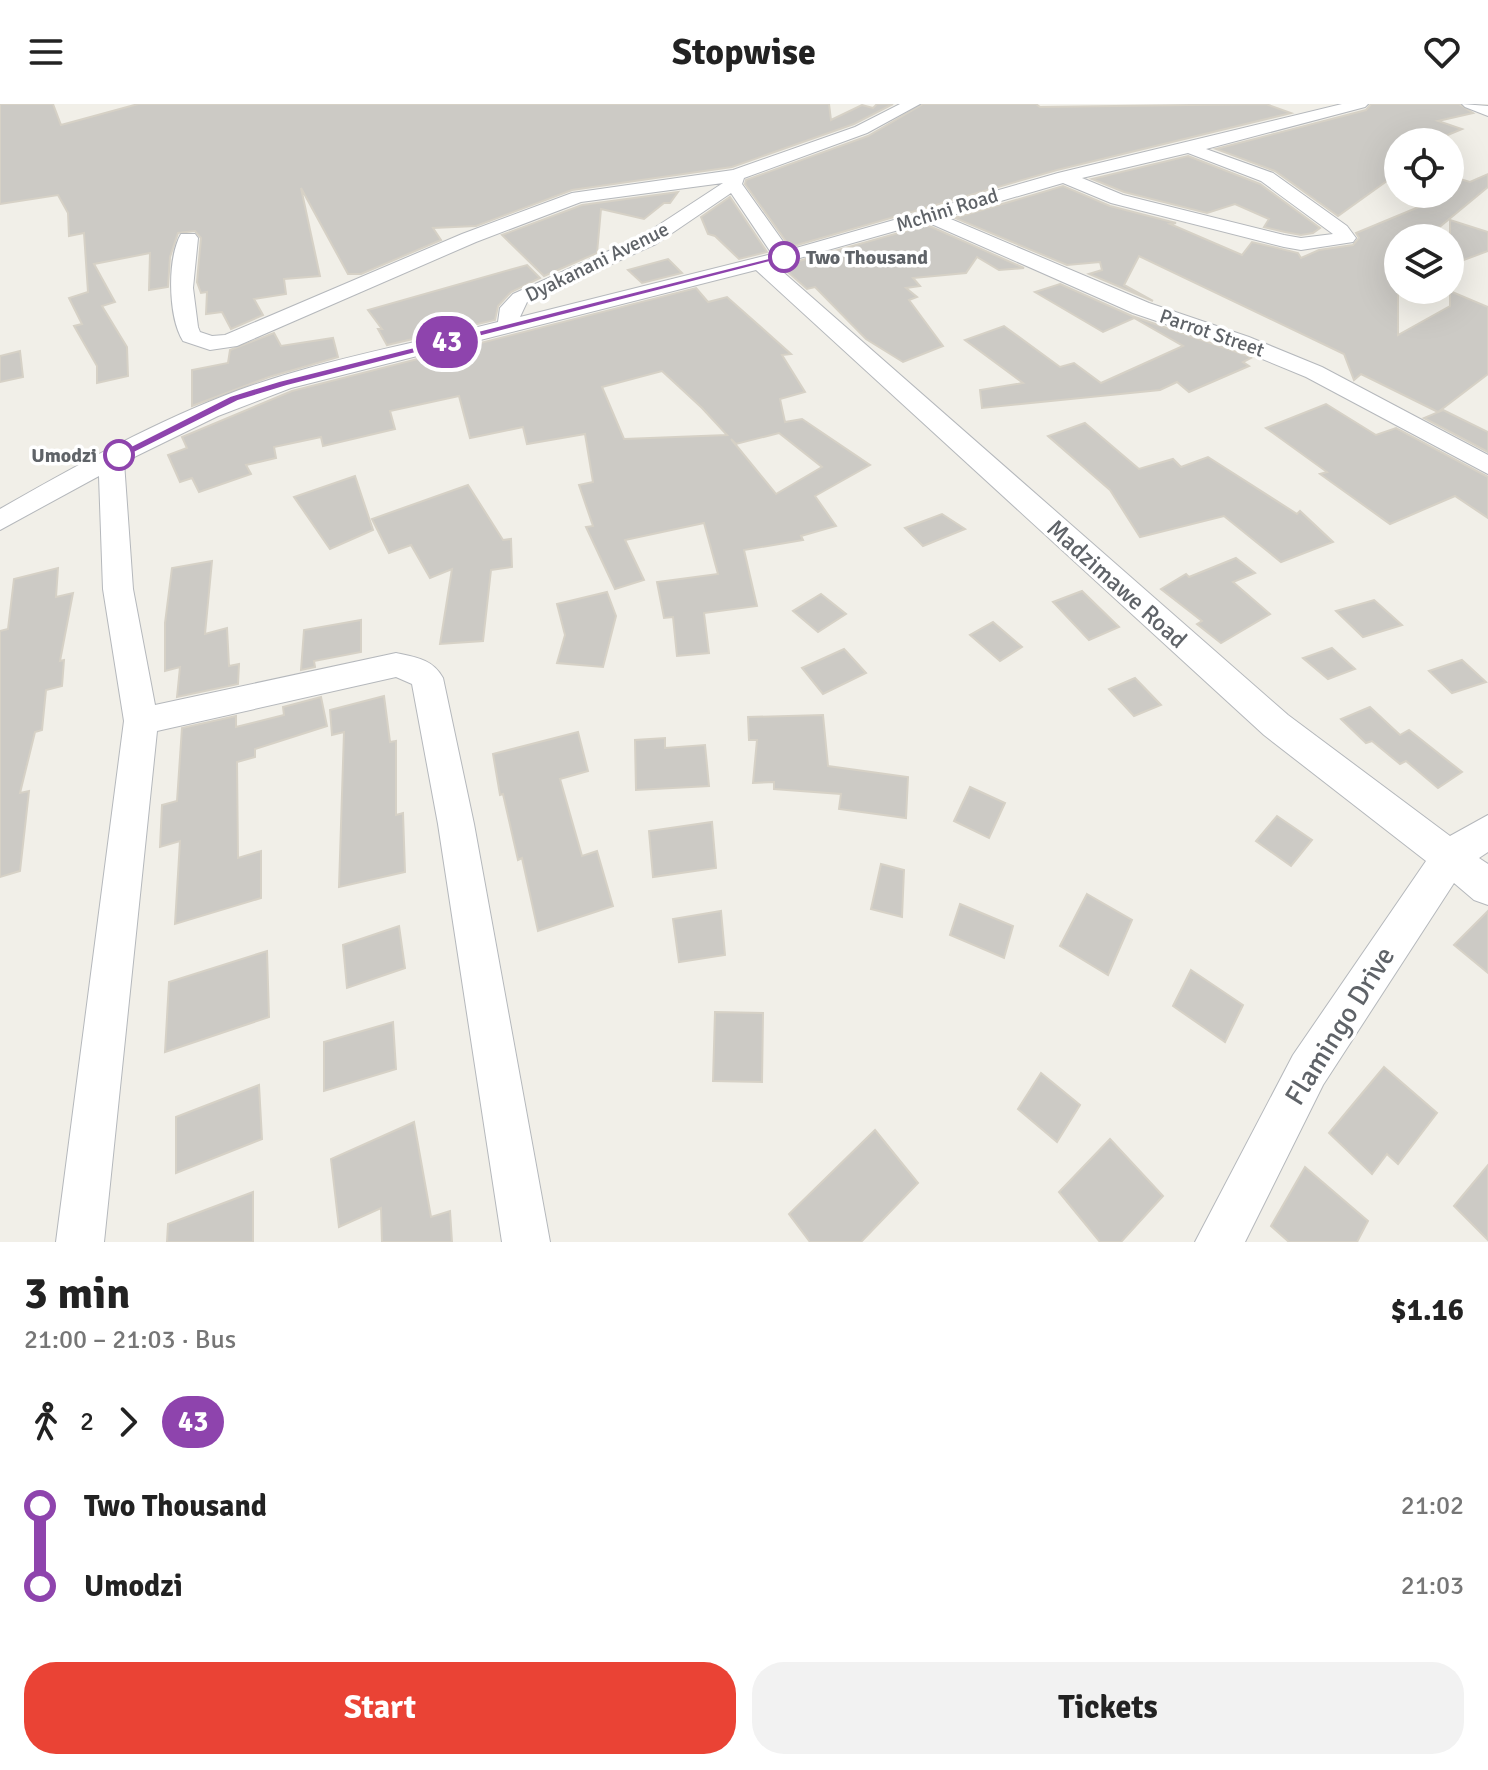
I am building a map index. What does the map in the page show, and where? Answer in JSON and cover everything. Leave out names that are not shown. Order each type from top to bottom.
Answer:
[{"type":"street","name":"Dyakanani Avenue","points":[[508,327],[511,308],[520,298],[649,240],[735,179],[861,130],[912,104]]},
{"type":"street","name":"Mchini Road","points":[[0,521],[111,459],[234,399],[283,383],[772,260],[1064,177],[1360,104]]},
{"type":"street","points":[[1470,104],[1488,111]]},
{"type":"street","points":[[1290,108],[1313,117]]},
{"type":"street","points":[[1064,177],[1117,199],[1284,241],[1301,244],[1346,238],[1340,230],[1278,184],[1189,148]]},
{"type":"street","points":[[188,238],[184,252],[184,324],[191,336],[210,343],[229,341],[469,238],[578,197],[623,189],[735,179]]},
{"type":"street","name":"Madzimawe Road","points":[[735,179],[772,260],[988,470],[1276,725],[1488,887]]},
{"type":"street","name":"Parrot Street","points":[[929,216],[1141,308],[1241,342],[1314,372],[1488,466]]},
{"type":"street","points":[[80,1242],[141,721],[118,589],[111,459]]},
{"type":"street","points":[[141,721],[396,665],[415,669],[427,678],[456,824],[526,1242]]},
{"type":"street","name":"Flamingo Drive","points":[[1219,1242],[1308,1070],[1450,857],[1488,831]]},
{"type":"building","points":[[0,104],[53,104],[61,125],[138,104],[829,104],[831,120],[862,105],[873,108],[877,104],[893,104],[854,124],[732,167],[572,190],[476,226],[433,228],[441,240],[361,274],[348,274],[301,188],[320,276],[284,279],[286,294],[254,299],[263,315],[231,329],[222,312],[206,314],[207,292],[201,293],[197,282],[201,238],[195,231],[178,233],[170,257],[168,287],[149,290],[150,253],[94,264],[115,302],[102,306],[127,347],[128,376],[97,383],[97,366],[74,326],[82,324],[69,298],[88,292],[84,233],[69,236],[68,213],[58,195],[0,204]]},
{"type":"building","points":[[923,104],[1036,104],[1040,107],[1266,104],[1291,113],[1057,170],[790,247],[745,184],[746,180],[868,136]]},
{"type":"building","points":[[1371,104],[1459,104],[1473,113],[1438,121],[1459,128],[1384,128],[1384,183],[1338,216],[1275,171],[1216,149],[1366,110]]},
{"type":"building","points":[[1188,156],[1260,184],[1320,228],[1301,235],[1285,232],[1264,227],[1269,219],[1235,204],[1207,213],[1124,192],[1092,179]]},
{"type":"building","points":[[1488,174],[1488,187],[1464,207],[1464,180],[1470,182]]},
{"type":"building","points":[[1063,186],[1110,206],[1176,223],[1170,224],[1242,255],[1252,242],[1298,253],[1301,258],[1319,250],[1353,245],[1359,238],[1356,233],[1416,208],[1463,208],[1443,224],[1384,224],[1384,304],[1398,304],[1398,335],[1450,304],[1464,304],[1464,297],[1488,307],[1488,374],[1438,412],[1361,374],[1354,380],[1344,354],[1139,256],[1124,285],[1153,301],[1089,274],[1102,270],[1100,262],[1067,265],[955,218]]},
{"type":"building","points":[[678,192],[670,203],[664,203],[644,219],[601,209],[597,253],[544,276],[502,235],[582,205]]},
{"type":"building","points":[[730,197],[767,252],[739,259],[715,236],[708,234],[701,217]]},
{"type":"building","points":[[1464,224],[1488,232],[1488,251],[1464,260]]},
{"type":"building","points":[[927,225],[1024,268],[999,270],[977,257],[966,273],[913,278],[920,286],[906,288],[917,297],[909,300],[943,346],[903,362],[866,339],[815,287],[807,289],[781,266]]},
{"type":"building","points":[[668,259],[682,273],[642,283],[628,270]]},
{"type":"building","points":[[527,265],[540,278],[511,292],[498,306],[495,320],[387,345],[378,329],[382,329],[368,310]]},
{"type":"building","points":[[1060,284],[1132,316],[1248,356],[1251,358],[1243,362],[1249,366],[1189,392],[1177,382],[1160,390],[982,408],[980,390],[1023,383],[965,340],[1004,326],[1060,367],[1074,363],[1101,383],[1183,346],[1134,318],[1103,332],[1035,292]]},
{"type":"building","points":[[696,288],[708,302],[727,297],[791,354],[782,355],[805,392],[780,399],[785,422],[802,419],[870,465],[815,496],[836,526],[801,536],[803,540],[744,550],[757,606],[704,613],[709,653],[677,656],[673,617],[664,618],[657,582],[718,574],[704,523],[625,540],[644,580],[615,589],[586,527],[593,526],[579,485],[593,482],[585,434],[527,444],[523,427],[470,438],[459,396],[390,411],[395,429],[323,446],[321,437],[274,447],[276,458],[246,465],[251,474],[199,492],[192,478],[180,482],[168,455],[187,448],[182,437],[292,391]],"holes":[[[662,371],[702,408],[727,435],[624,439],[602,387]],[[779,433],[822,467],[776,494],[731,439],[736,444]]]},
{"type":"building","points":[[274,333],[281,346],[333,338],[338,357],[269,377],[192,406],[192,370],[228,363],[230,350]]},
{"type":"building","points":[[20,351],[23,377],[0,382],[0,356]]},
{"type":"building","points":[[1326,404],[1376,435],[1396,428],[1488,477],[1488,518],[1455,496],[1390,524],[1320,474],[1327,472],[1266,428]]},
{"type":"building","points":[[1443,410],[1488,432],[1488,452],[1424,418]]},
{"type":"building","points":[[1085,423],[1139,469],[1173,459],[1181,467],[1208,457],[1297,514],[1300,511],[1333,542],[1281,562],[1224,516],[1140,537],[1110,490],[1048,436]]},
{"type":"building","points":[[355,476],[373,530],[330,549],[294,497]]},
{"type":"building","points":[[468,485],[503,540],[511,539],[512,567],[491,570],[483,641],[440,644],[452,569],[430,578],[411,545],[389,553],[372,519]]},
{"type":"building","points":[[942,514],[965,529],[923,546],[905,528]]},
{"type":"building","points":[[1236,558],[1255,573],[1233,582],[1270,614],[1221,643],[1197,624],[1202,621],[1161,589],[1186,574],[1189,577]]},
{"type":"building","points":[[212,561],[205,634],[227,628],[229,666],[239,664],[238,684],[177,697],[180,667],[165,671],[165,623],[172,568]]},
{"type":"building","points":[[58,568],[56,597],[73,593],[60,661],[64,660],[62,686],[46,690],[42,730],[35,732],[20,793],[29,791],[20,871],[0,877],[0,631],[8,629],[14,579]]},
{"type":"building","points":[[1082,591],[1119,627],[1089,640],[1053,602]]},
{"type":"building","points":[[607,592],[616,616],[603,667],[557,663],[565,635],[557,604]]},
{"type":"building","points":[[821,594],[846,614],[818,632],[793,611]]},
{"type":"building","points":[[1374,600],[1402,625],[1363,637],[1336,611]]},
{"type":"building","points":[[361,620],[361,652],[314,661],[315,667],[301,670],[304,630]]},
{"type":"building","points":[[993,622],[1022,647],[1000,661],[970,635]]},
{"type":"building","points":[[1332,648],[1355,669],[1328,679],[1303,658]]},
{"type":"building","points":[[844,649],[866,673],[823,694],[802,668]]},
{"type":"building","points":[[1462,660],[1486,682],[1452,693],[1429,671]]},
{"type":"building","points":[[1135,678],[1161,705],[1134,716],[1109,689]]},
{"type":"building","points":[[384,696],[390,742],[396,741],[396,815],[403,813],[405,872],[339,887],[344,732],[332,735],[330,710]]},
{"type":"building","points":[[321,697],[327,726],[255,749],[255,757],[237,762],[238,858],[261,851],[261,898],[175,924],[180,841],[160,847],[162,805],[177,801],[182,728],[236,716],[236,727],[284,715],[283,707]]},
{"type":"building","points":[[1370,707],[1400,735],[1409,730],[1462,772],[1438,788],[1406,761],[1400,764],[1372,741],[1366,743],[1341,719]]},
{"type":"building","points":[[823,715],[828,766],[908,777],[906,818],[839,809],[841,794],[774,789],[774,782],[753,783],[757,740],[749,740],[748,717]]},
{"type":"building","points":[[578,732],[588,771],[560,779],[582,856],[597,851],[613,906],[538,931],[522,858],[518,860],[503,794],[500,795],[493,754]]},
{"type":"building","points":[[665,738],[665,748],[705,745],[709,786],[636,790],[635,740]]},
{"type":"building","points":[[970,787],[1005,803],[989,838],[954,821]]},
{"type":"building","points":[[1277,816],[1312,840],[1291,866],[1256,841]]},
{"type":"building","points":[[712,822],[716,868],[653,877],[649,831]]},
{"type":"building","points":[[881,864],[904,870],[902,917],[871,909]]},
{"type":"building","points":[[1087,894],[1132,920],[1108,975],[1060,946]]},
{"type":"building","points":[[960,904],[1013,926],[1004,958],[950,935]]},
{"type":"building","points":[[721,911],[725,955],[679,962],[673,919]]},
{"type":"building","points":[[1488,911],[1488,973],[1454,945]]},
{"type":"building","points":[[399,926],[405,968],[347,988],[343,945]]},
{"type":"building","points":[[267,951],[269,1017],[165,1052],[169,982]]},
{"type":"building","points":[[1191,970],[1243,1005],[1225,1042],[1173,1006]]},
{"type":"building","points":[[715,1012],[763,1013],[762,1082],[713,1081]]},
{"type":"building","points":[[393,1022],[396,1069],[324,1091],[324,1042]]},
{"type":"building","points":[[1384,1067],[1437,1113],[1398,1164],[1387,1154],[1372,1174],[1329,1133]]},
{"type":"building","points":[[1041,1073],[1080,1105],[1057,1142],[1018,1109]]},
{"type":"building","points":[[259,1085],[262,1139],[176,1173],[176,1117]]},
{"type":"building","points":[[414,1122],[431,1217],[450,1211],[452,1242],[382,1242],[381,1208],[339,1227],[331,1159]]},
{"type":"building","points":[[875,1130],[918,1183],[861,1242],[810,1242],[789,1214]]},
{"type":"building","points":[[1110,1139],[1163,1196],[1121,1242],[1100,1242],[1059,1192]]},
{"type":"building","points":[[1488,1165],[1488,1240],[1454,1206]]},
{"type":"building","points":[[1305,1167],[1368,1221],[1357,1242],[1289,1242],[1271,1226]]},
{"type":"building","points":[[253,1192],[253,1242],[167,1242],[168,1224]]},
{"type":"bus line","name":"43","points":[[119,455],[234,399],[283,383],[784,257]]},
{"type":"place","name":"Two Thousand","points":[[784,257]]},
{"type":"place","name":"Umodzi","points":[[119,455]]}]
